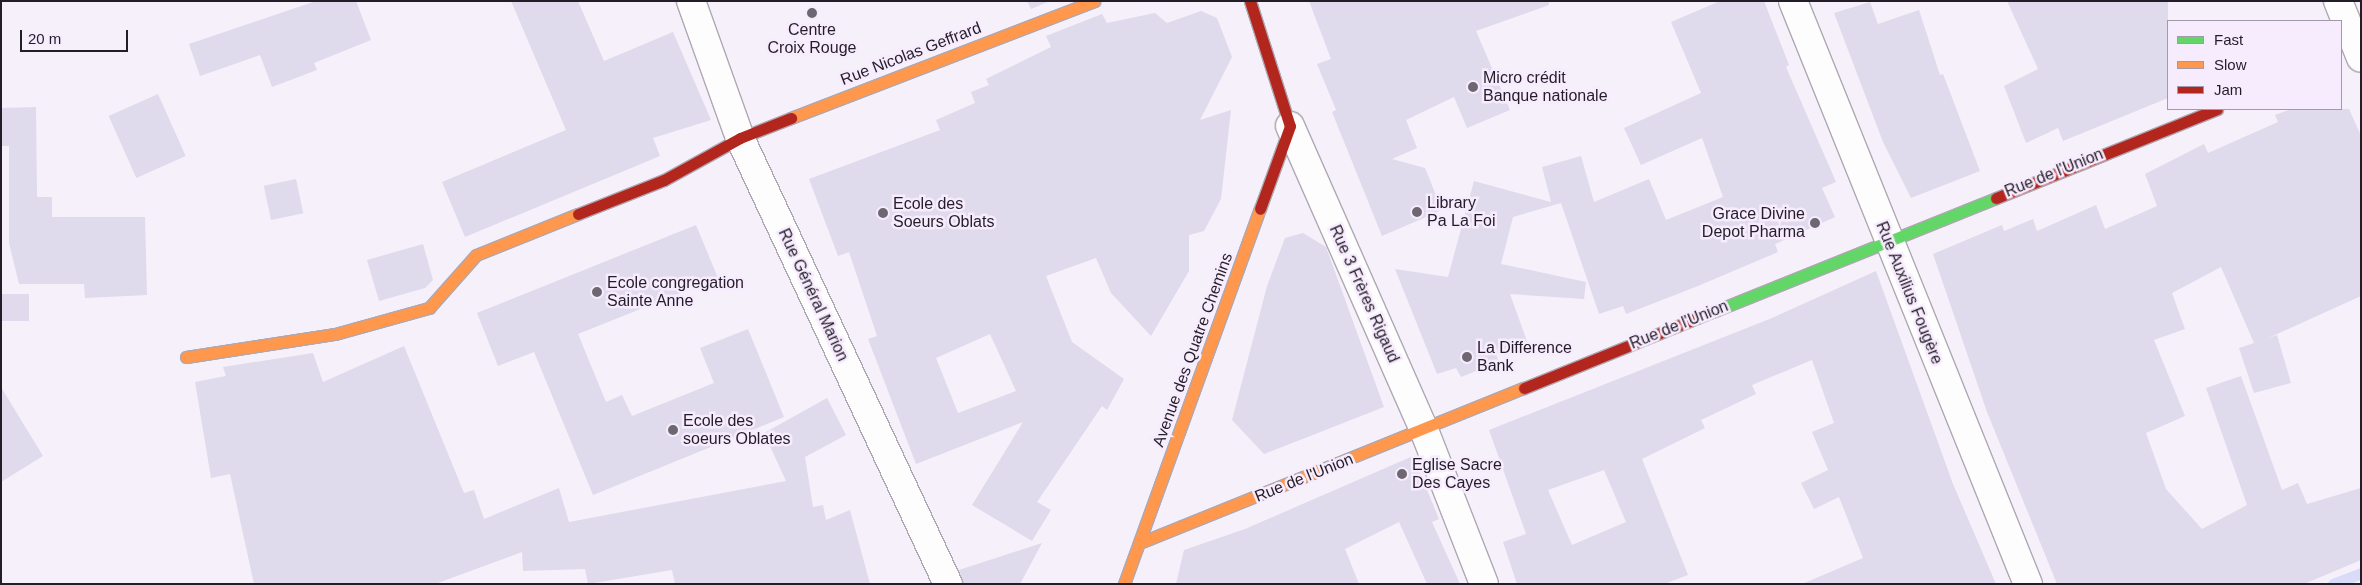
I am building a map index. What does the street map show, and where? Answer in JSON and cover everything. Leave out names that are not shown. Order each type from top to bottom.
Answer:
[{"type":"street","name":"Rue Général Marion","points":[[691,1],[740,138],[948,584]]},
{"type":"street","name":"Rue Nicolas Geffrard","points":[[186,357],[335,334],[429,308],[476,255],[664,180],[740,138],[1094,1]]},
{"type":"street","name":"Rue 3 Frères Rigaud","points":[[1250,1],[1290,126],[1424,430],[1484,584]]},
{"type":"street","name":"Rue Auxilius Fougère","points":[[1793,1],[1887,239],[2028,584]]},
{"type":"street","points":[[2338,1],[2355,55]]},
{"type":"street","name":"Rue de l'Union","points":[[1142,542],[1424,430],[1887,239],[2213,110]]},
{"type":"street","name":"Avenue des Quatre Chemins","points":[[1124,584],[1142,542],[1290,126]]},
{"type":"building","points":[[316,1],[356,1],[371,40],[314,63],[317,70],[272,87],[260,55],[200,76],[189,44]]},
{"type":"building","points":[[511,1],[578,1],[604,61],[673,32],[711,120],[653,138],[660,156],[465,237],[442,182],[566,130]]},
{"type":"building","points":[[1027,1],[1050,1],[1031,9]]},
{"type":"building","points":[[1309,1],[1549,1],[1549,5],[1476,31],[1510,110],[1467,128],[1454,97],[1406,120],[1417,148],[1392,159],[1425,168],[1442,210],[1382,236],[1332,112],[1336,110],[1317,64],[1331,59]]},
{"type":"building","points":[[1720,1],[1764,1],[1789,65],[1786,67],[1836,182],[1822,188],[1835,217],[1775,244],[1778,252],[1698,286],[1626,314],[1623,306],[1599,314],[1561,203],[1513,217],[1501,264],[1586,282],[1584,299],[1510,294],[1528,344],[1496,354],[1499,362],[1461,377],[1456,368],[1437,374],[1395,269],[1448,277],[1474,181],[1551,202],[1542,167],[1581,156],[1594,202],[1649,179],[1666,220],[1723,197],[1702,138],[1641,165],[1624,128],[1701,93],[1671,22]]},
{"type":"building","points":[[2007,1],[2168,1],[2167,98],[2063,141],[2058,128],[2026,143],[2004,86],[2038,69]]},
{"type":"building","points":[[1870,2],[1878,24],[1919,10],[1940,75],[1943,74],[1980,171],[1911,198],[1883,142],[1834,13]]},
{"type":"building","points":[[1201,11],[1217,18],[1232,57],[1200,120],[1231,110],[1221,199],[1204,231],[1189,235],[1189,271],[1151,336],[1111,293],[1096,258],[1046,276],[1072,342],[1124,379],[1107,410],[1102,406],[1037,502],[1051,510],[1032,541],[972,505],[1023,422],[916,464],[868,339],[877,336],[849,252],[838,256],[809,179],[940,130],[936,120],[975,103],[971,92],[989,85],[986,79],[1051,47],[1046,36],[1102,14],[1107,23],[1155,13],[1167,23]],"holes":[[[990,334],[1016,391],[958,413],[936,358]]]},
{"type":"building","points":[[158,94],[186,156],[136,178],[109,116]]},
{"type":"building","points":[[36,107],[37,197],[52,197],[52,217],[145,217],[147,295],[85,298],[84,284],[19,284],[9,243],[9,146],[1,146],[1,108]]},
{"type":"building","points":[[2349,109],[2361,136],[2361,296],[2266,339],[2277,335],[2291,383],[2254,393],[2239,348],[2254,343],[2221,267],[2172,293],[2185,329],[2154,340],[2185,416],[2146,433],[2166,489],[2202,529],[2247,505],[2206,388],[2241,376],[2282,490],[2298,483],[2307,504],[2361,488],[2361,560],[2304,584],[2057,584],[1987,412],[1933,254],[2002,225],[2004,231],[2033,219],[2037,231],[2096,205],[2105,229],[2157,206],[2145,174],[2204,144],[2208,153],[2278,122],[2275,115],[2288,110]]},
{"type":"building","points":[[296,179],[303,213],[271,220],[264,186]]},
{"type":"building","points":[[696,225],[718,278],[578,334],[606,402],[622,395],[632,416],[714,383],[700,348],[748,329],[784,417],[593,495],[534,352],[498,366],[477,313]]},
{"type":"building","points":[[1303,233],[1326,247],[1384,407],[1264,454],[1232,420],[1267,286],[1285,238]]},
{"type":"building","points":[[423,244],[433,280],[425,288],[379,301],[367,260]]},
{"type":"building","points":[[1876,271],[1953,484],[1996,584],[1802,584],[1863,558],[1839,497],[1814,509],[1801,483],[1828,470],[1812,432],[1834,423],[1812,360],[1752,385],[1756,394],[1701,420],[1705,428],[1642,459],[1688,575],[1664,584],[1517,584],[1503,542],[1526,534],[1489,430],[1772,318]],"holes":[[[1604,470],[1626,522],[1572,545],[1548,490]]]},
{"type":"building","points":[[1,294],[29,294],[29,321],[1,321]]},
{"type":"building","points":[[404,346],[464,493],[474,490],[484,519],[559,488],[569,522],[786,481],[764,433],[827,398],[846,435],[805,457],[813,507],[823,505],[826,520],[850,510],[870,584],[675,584],[672,570],[588,584],[585,569],[523,571],[522,552],[435,584],[254,584],[230,474],[211,478],[195,382],[226,376],[223,367],[313,353],[323,382]]},
{"type":"building","points":[[1,387],[43,456],[1,482]]},
{"type":"building","points":[[1413,456],[1439,519],[1432,522],[1460,584],[1427,584],[1399,522],[1345,549],[1359,584],[1176,584],[1184,550],[1245,529]]},
{"type":"building","points":[[1042,543],[1020,584],[963,584],[959,570]]},
{"type":"waterway","points":[[2333,584],[2361,573]]},
{"type":"traffic: fast","points":[[1715,311],[1996,198]]},
{"type":"traffic: slow","points":[[791,118],[1094,1]]},
{"type":"traffic: slow","points":[[1124,584],[1260,209]]},
{"type":"traffic: slow","points":[[186,357],[335,334],[429,308],[476,255],[578,214]]},
{"type":"traffic: slow","points":[[1142,542],[1524,388]]},
{"type":"traffic: jam","points":[[1250,1],[1290,126],[1260,209]]},
{"type":"traffic: jam","points":[[1996,198],[2215,110]]},
{"type":"traffic: jam","points":[[578,214],[664,180],[740,138],[791,118]]},
{"type":"traffic: jam","points":[[1524,388],[1715,311]]},
{"type":"place","name":"Centre Croix Rouge","points":[[812,13]]},
{"type":"place","name":"Micro crédit Banque nationale","points":[[1473,87]]},
{"type":"place","name":"Library Pa La Foi","points":[[1417,212]]},
{"type":"place","name":"Ecole des Soeurs Oblats","points":[[883,213]]},
{"type":"place","name":"Grace Divine Depot Pharma","points":[[1815,223]]},
{"type":"place","name":"Ecole congregation Sainte Anne","points":[[597,292]]},
{"type":"place","name":"La Difference Bank","points":[[1467,357]]},
{"type":"place","name":"Ecole des soeurs Oblates","points":[[673,430]]},
{"type":"place","name":"Eglise Sacre Des Cayes","points":[[1402,474]]}]
